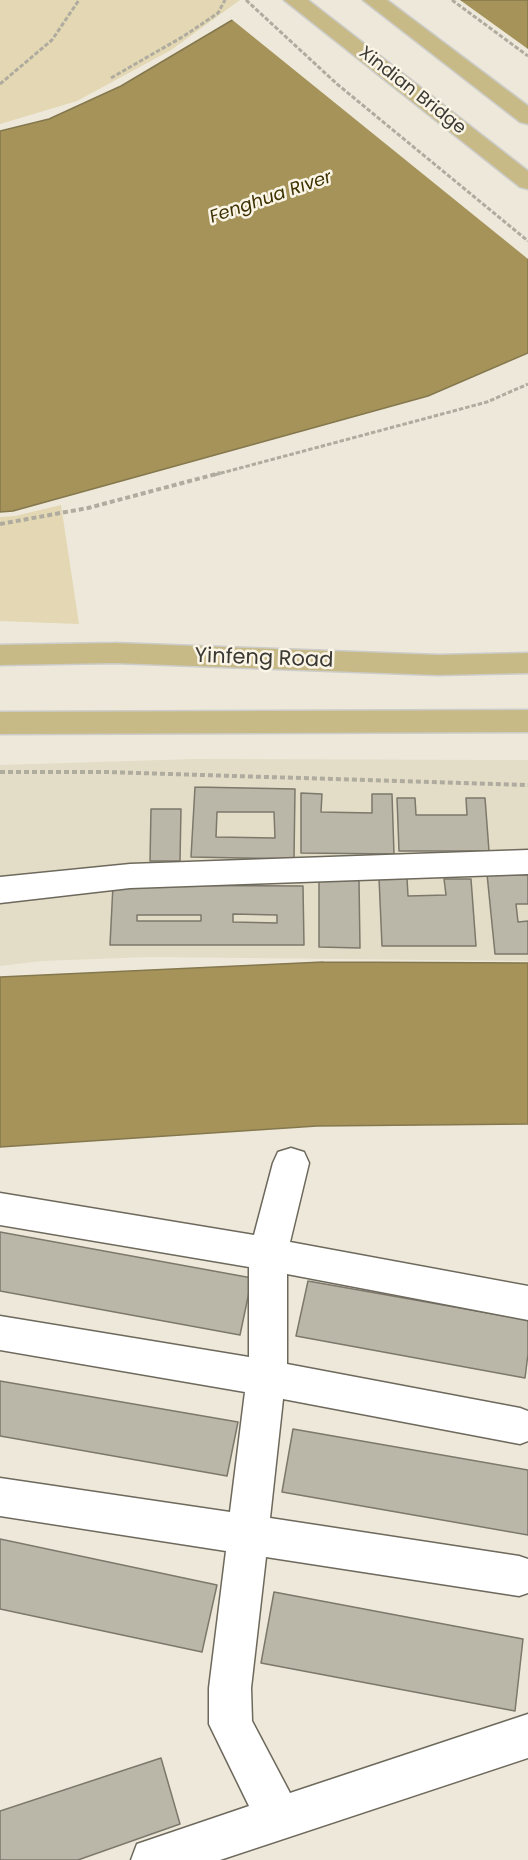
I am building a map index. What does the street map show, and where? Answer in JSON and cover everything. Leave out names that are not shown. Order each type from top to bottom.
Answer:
[{"type":"main road","name":"Xindian Bridge","points":[[295,0],[528,182]]},
{"type":"main road","points":[[374,0],[528,117]]},
{"type":"main road","name":"Yinfeng Road","points":[[0,655],[116,653],[438,665],[528,663]]},
{"type":"main road","points":[[0,723],[528,721]]},
{"type":"street","points":[[0,890],[130,876],[528,862]]},
{"type":"street","points":[[279,1818],[231,1724],[230,1688],[267,1378],[268,1254],[291,1162]]},
{"type":"street","points":[[0,1209],[268,1254],[528,1303]]},
{"type":"street","points":[[0,1333],[267,1378],[520,1426]]},
{"type":"street","points":[[0,1497],[519,1576]]},
{"type":"street","points":[[153,1860],[528,1736]]},
{"type":"path","points":[[0,84],[52,40],[79,0]]},
{"type":"path","points":[[111,78],[184,36],[218,13],[225,0]]},
{"type":"path","points":[[246,0],[337,84],[528,240]]},
{"type":"path","points":[[452,0],[528,56]]},
{"type":"path","points":[[0,524],[111,502],[487,402],[528,384]]},
{"type":"path","points":[[0,772],[105,772],[528,785]]},
{"type":"shaded area","points":[[0,0],[240,0],[171,50],[77,101],[0,124]]},
{"type":"shaded area","points":[[61,505],[79,624],[0,621],[0,517],[15,516]]},
{"type":"shaded area","points":[[193,759],[528,760],[528,961],[149,957],[42,961],[0,966],[0,765]]},
{"type":"water","name":"Fenghua Rıver","points":[[259,0],[528,0],[528,353],[428,396],[13,511],[0,512],[0,131],[49,119],[121,86],[234,19]]},
{"type":"water","points":[[323,962],[528,963],[528,1124],[317,1126],[0,1147],[0,977]]},
{"type":"pier","points":[[254,0],[460,0],[528,49],[528,259],[230,18]]},
{"type":"building","points":[[195,787],[295,789],[294,859],[191,857]],"holes":[[[217,812],[274,812],[275,838],[216,837]]]},
{"type":"building","points":[[301,793],[322,794],[321,812],[372,813],[372,794],[392,794],[394,854],[301,853]]},
{"type":"building","points":[[397,798],[415,798],[416,815],[467,815],[466,798],[485,798],[489,851],[399,851]]},
{"type":"building","points":[[151,809],[181,809],[180,861],[150,861]]},
{"type":"building","points":[[487,874],[528,875],[528,904],[516,904],[518,922],[528,921],[528,954],[495,954]]},
{"type":"building","points":[[379,878],[407,878],[408,896],[446,895],[444,879],[471,879],[476,946],[382,946]]},
{"type":"building","points":[[319,880],[359,880],[360,948],[319,947]]},
{"type":"building","points":[[113,885],[303,886],[304,945],[110,945]],"holes":[[[233,914],[277,915],[277,923],[233,922]],[[137,915],[201,915],[201,921],[137,921]]]},
{"type":"building","points":[[0,1232],[252,1278],[240,1335],[0,1291]]},
{"type":"building","points":[[308,1281],[528,1320],[525,1378],[296,1336]]},
{"type":"building","points":[[0,1381],[238,1422],[227,1476],[0,1436]]},
{"type":"building","points":[[293,1429],[528,1470],[528,1535],[282,1492]]},
{"type":"building","points":[[0,1539],[217,1585],[202,1652],[0,1609]]},
{"type":"building","points":[[274,1592],[523,1639],[515,1711],[261,1663]]},
{"type":"building","points":[[161,1758],[180,1824],[78,1860],[0,1860],[0,1811]]}]
